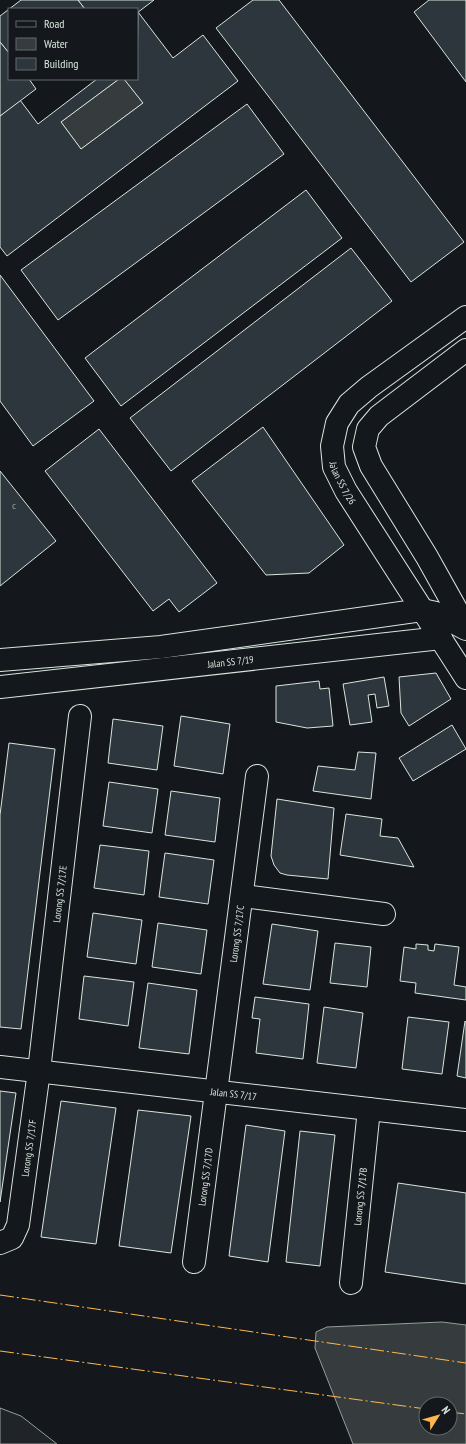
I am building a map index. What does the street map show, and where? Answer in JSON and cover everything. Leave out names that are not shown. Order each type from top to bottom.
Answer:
[{"type":"street","name":"Jalan SS 7/26","points":[[422,610],[346,491],[334,468],[332,446],[337,422],[349,404],[369,387],[466,317]]},
{"type":"street","points":[[0,660],[161,647],[422,610],[444,628],[466,628],[371,466],[364,447],[368,429],[379,416],[466,350]]},
{"type":"street","points":[[446,592],[444,628],[466,678]]},
{"type":"street","name":"Jalan SS 7/19","points":[[0,687],[444,628]]},
{"type":"street","name":"Lorong SS 7/17E","points":[[38,1071],[80,716]]},
{"type":"street","name":"Lorong SS 7/17C","points":[[217,1092],[257,776]]},
{"type":"street","points":[[243,896],[384,914]]},
{"type":"street","name":"Jalan SS 7/17","points":[[0,1067],[466,1120]]},
{"type":"street","name":"Lorong SS 7/17F","points":[[0,1244],[12,1238],[18,1225],[38,1071]]},
{"type":"street","name":"Lorong SS 7/17D","points":[[194,1262],[217,1092]]},
{"type":"street","name":"Lorong SS 7/17B","points":[[351,1283],[370,1109]]},
{"type":"shaded area","points":[[0,1408],[21,1416],[57,1444],[0,1444]]},
{"type":"water","points":[[118,80],[125,80],[143,103],[81,149],[61,122]]},
{"type":"water","points":[[442,1322],[466,1325],[466,1444],[353,1444],[315,1348],[316,1332],[327,1327]]},
{"type":"building","points":[[21,0],[78,0],[84,8],[10,8]]},
{"type":"building","points":[[78,0],[154,0],[138,12],[138,8],[84,8]]},
{"type":"building","points":[[253,0],[279,0],[464,242],[411,282],[216,28]]},
{"type":"building","points":[[429,0],[466,0],[466,82],[414,12]]},
{"type":"building","points":[[8,10],[8,52],[0,42],[0,16]]},
{"type":"building","points":[[138,12],[173,58],[203,35],[238,81],[7,256],[0,247],[0,116],[20,100],[38,124],[96,80],[118,80],[61,122],[81,149],[143,103],[125,80],[138,80]]},
{"type":"building","points":[[0,42],[8,52],[8,80],[30,80],[36,89],[0,116]]},
{"type":"building","points":[[247,104],[284,154],[58,320],[21,270]]},
{"type":"building","points":[[306,190],[342,238],[121,406],[85,358]]},
{"type":"building","points":[[351,248],[392,301],[171,471],[130,418]]},
{"type":"building","points":[[0,275],[94,401],[33,446],[0,401]]},
{"type":"building","points":[[263,427],[344,545],[309,573],[266,575],[192,481]]},
{"type":"building","points":[[99,429],[217,583],[179,612],[169,599],[153,611],[45,471]]},
{"type":"building","points":[[0,471],[56,541],[0,586]]},
{"type":"building","points":[[436,673],[451,699],[409,726],[401,713],[399,677]]},
{"type":"building","points":[[384,677],[389,706],[377,708],[375,694],[368,695],[372,722],[350,725],[343,684]]},
{"type":"building","points":[[319,681],[320,689],[329,688],[333,726],[307,728],[276,722],[276,686]]},
{"type":"building","points":[[181,716],[230,724],[223,774],[174,766]]},
{"type":"building","points":[[113,719],[163,726],[157,770],[108,763]]},
{"type":"building","points":[[452,725],[466,749],[413,781],[399,758]]},
{"type":"building","points":[[9,743],[55,749],[21,1029],[0,1027],[0,815]]},
{"type":"building","points":[[358,752],[376,753],[371,799],[313,791],[318,766],[355,770]]},
{"type":"building","points":[[109,782],[158,789],[152,833],[103,826]]},
{"type":"building","points":[[171,791],[220,798],[215,842],[165,835]]},
{"type":"building","points":[[277,799],[334,808],[328,879],[287,875],[280,873],[274,865],[271,856]]},
{"type":"building","points":[[346,814],[382,819],[380,836],[398,838],[414,867],[340,855]]},
{"type":"building","points":[[100,845],[149,851],[144,895],[94,888]]},
{"type":"building","points":[[165,853],[214,860],[208,904],[159,897]]},
{"type":"building","points":[[93,913],[142,920],[136,964],[87,957]]},
{"type":"building","points":[[158,923],[207,930],[201,974],[152,967]]},
{"type":"building","points":[[272,924],[318,931],[310,990],[263,984]]},
{"type":"building","points":[[335,943],[371,947],[367,987],[330,983]]},
{"type":"building","points":[[416,944],[428,945],[428,950],[434,951],[435,944],[459,947],[454,985],[466,987],[466,1000],[415,993],[416,983],[400,981],[404,947],[416,949]]},
{"type":"building","points":[[84,976],[134,982],[128,1026],[79,1019]]},
{"type":"building","points":[[148,983],[197,990],[189,1054],[139,1048]]},
{"type":"building","points":[[255,997],[309,1004],[303,1059],[256,1053],[260,1019],[252,1018]]},
{"type":"building","points":[[324,1007],[363,1013],[356,1068],[317,1063]]},
{"type":"building","points":[[408,1017],[449,1022],[442,1074],[402,1069]]},
{"type":"building","points":[[465,1021],[466,1022],[466,1078],[457,1076]]},
{"type":"building","points":[[0,1091],[16,1093],[0,1202]]},
{"type":"building","points":[[61,1101],[116,1108],[96,1244],[41,1237]]},
{"type":"building","points":[[138,1110],[191,1116],[171,1253],[119,1246]]},
{"type":"building","points":[[246,1125],[285,1131],[268,1262],[229,1256]]},
{"type":"building","points":[[300,1131],[335,1135],[320,1266],[286,1262]]},
{"type":"building","points":[[398,1183],[466,1193],[466,1284],[385,1272]]},
{"type":"power","points":[[0,1295],[466,1363]]},
{"type":"power","points":[[0,1351],[418,1408]]},
{"type":"power","points":[[458,1413],[466,1414]]}]
